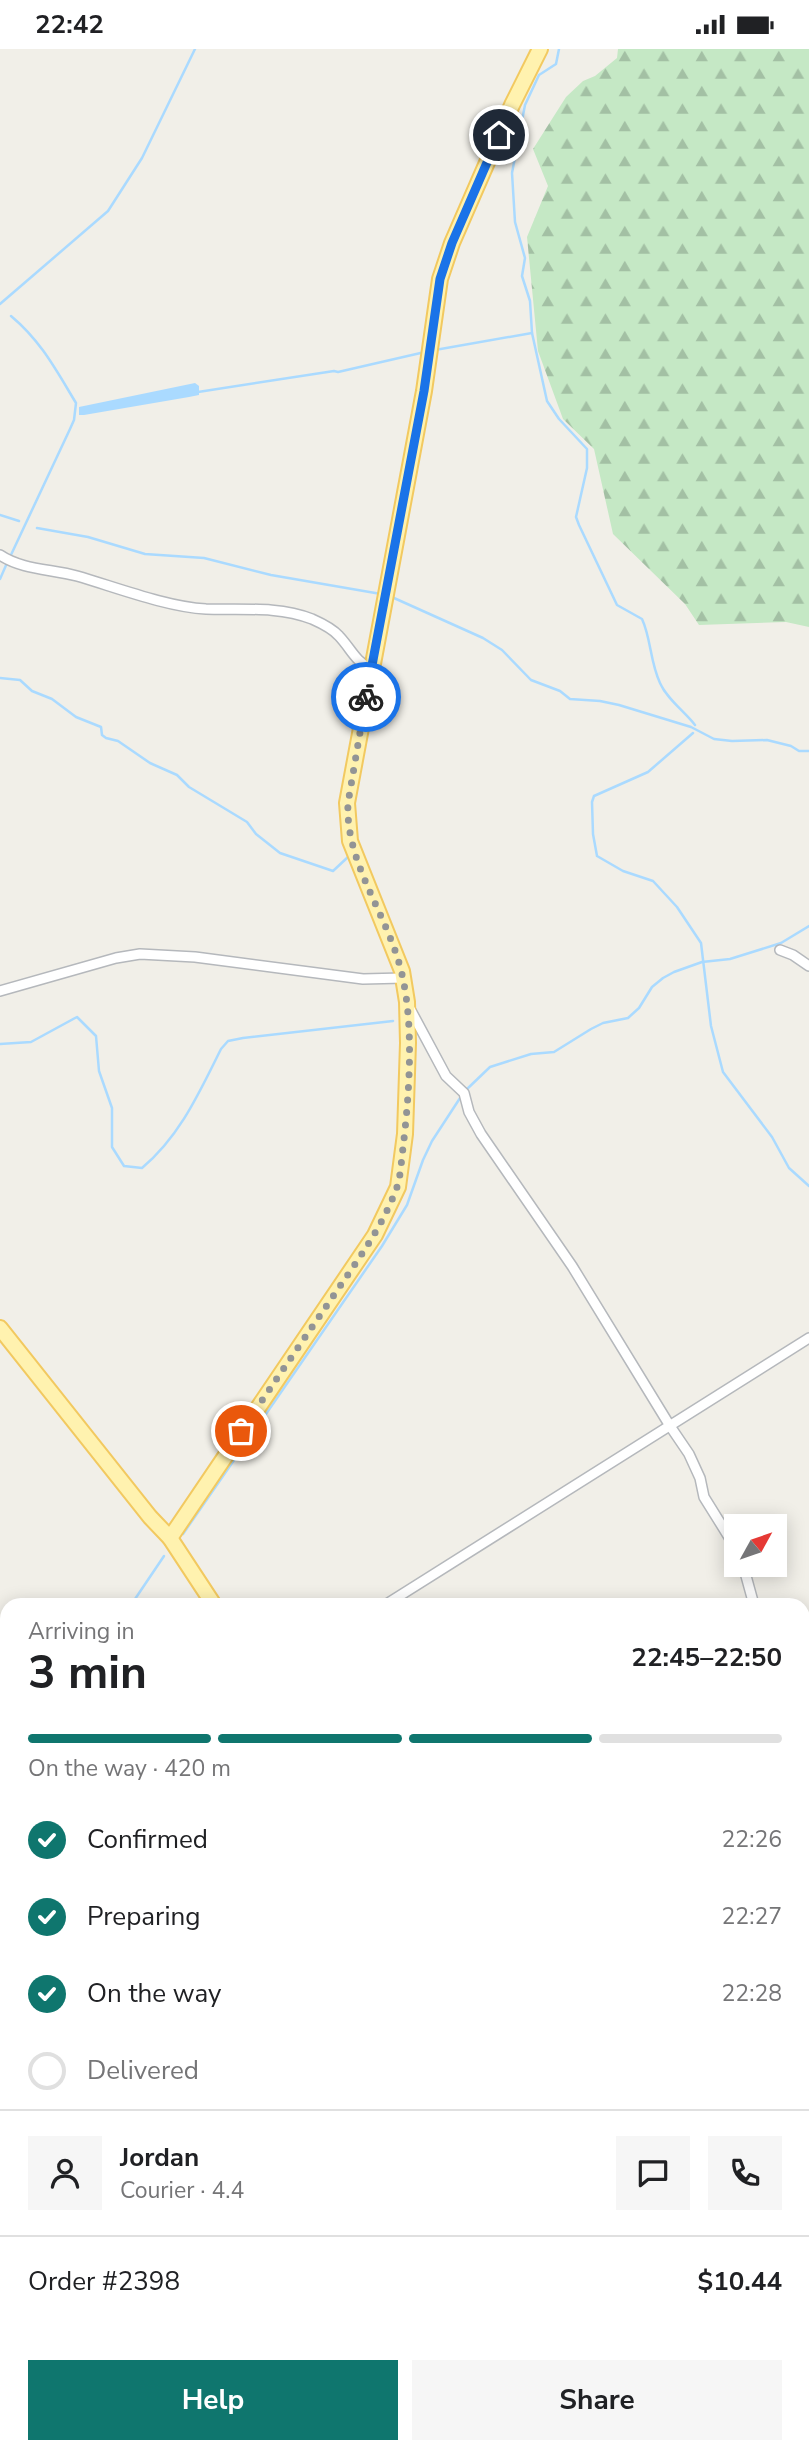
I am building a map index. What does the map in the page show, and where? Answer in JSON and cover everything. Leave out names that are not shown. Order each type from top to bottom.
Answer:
[{"type":"main road","points":[[170,1538],[368,1246],[398,1187],[405,1134],[407,1002],[403,978],[354,852],[348,829],[348,803],[424,391],[443,270],[455,234],[540,49]]},
{"type":"main road","points":[[0,1328],[150,1517],[170,1538],[209,1598]]},
{"type":"street","points":[[0,555],[18,564],[74,575],[164,601],[204,609],[272,610],[310,618],[339,635],[350,653],[372,670]]},
{"type":"street","points":[[780,950],[809,966]]},
{"type":"street","points":[[0,991],[116,958],[140,954],[195,957],[363,979],[403,978]]},
{"type":"street","points":[[407,1002],[446,1076],[464,1093],[472,1119],[572,1266],[689,1454],[700,1478],[704,1497],[724,1529]]},
{"type":"street","points":[[396,1598],[809,1338]]},
{"type":"street","points":[[746,1577],[752,1598]]},
{"type":"green space","points":[[618,49],[809,49],[809,627],[786,622],[699,625],[685,604],[613,534],[594,449],[563,419],[538,351],[527,237],[548,186],[533,149],[566,97],[583,81],[595,76],[617,58]]},
{"type":"water","points":[[195,383],[199,386],[199,395],[79,415],[79,407]]},
{"type":"waterway","points":[[0,304],[108,211],[142,158],[195,49]]},
{"type":"waterway","points":[[559,49],[556,64],[539,75],[525,105],[512,173],[515,222],[525,258],[522,276],[530,301],[532,333],[547,401],[559,419],[587,449],[587,468],[576,517],[579,525],[617,605],[642,619],[654,667],[663,689],[695,725]]},
{"type":"waterway","points":[[10,557],[74,420],[76,403],[39,346],[11,316]]},
{"type":"waterway","points":[[435,350],[532,333]]},
{"type":"waterway","points":[[198,392],[338,372],[425,352]]},
{"type":"waterway","points":[[0,515],[19,521]]},
{"type":"waterway","points":[[37,528],[88,537],[145,554],[204,558],[271,575],[381,594]]},
{"type":"waterway","points":[[0,579],[7,563]]},
{"type":"waterway","points":[[394,598],[483,638],[502,650],[531,680],[560,691],[570,699],[619,705],[691,727],[714,739],[767,740],[791,746],[799,751],[809,751]]},
{"type":"waterway","points":[[0,678],[20,680],[32,691],[52,699],[76,717],[101,727],[102,735],[106,738],[118,741],[150,763],[177,775],[189,787],[247,822],[256,834],[280,853],[333,871],[348,857]]},
{"type":"waterway","points":[[693,733],[648,772],[594,796],[593,834],[597,856],[623,871],[653,881],[677,907],[701,943],[711,1026],[723,1072],[772,1137],[789,1168],[809,1186]]},
{"type":"waterway","points":[[466,1090],[490,1067],[531,1054],[554,1052],[603,1023],[628,1018],[639,1008],[652,987],[674,972],[702,962],[730,959],[781,943],[809,926]]},
{"type":"waterway","points":[[0,1044],[31,1042],[77,1017],[96,1036],[99,1071],[112,1108],[112,1147],[124,1166],[142,1168],[178,1128],[228,1041],[393,1021]]},
{"type":"waterway","points":[[183,1534],[382,1246],[407,1205],[432,1141],[462,1095]]},
{"type":"waterway","points":[[136,1598],[164,1556]]},
{"type":"way so far","points":[[241,1431],[375,1235],[398,1187],[407,1108],[407,1002],[402,971],[350,841],[347,817],[366,697]]},
{"type":"route","points":[[366,697],[424,391],[440,279],[452,243],[499,135]]}]
